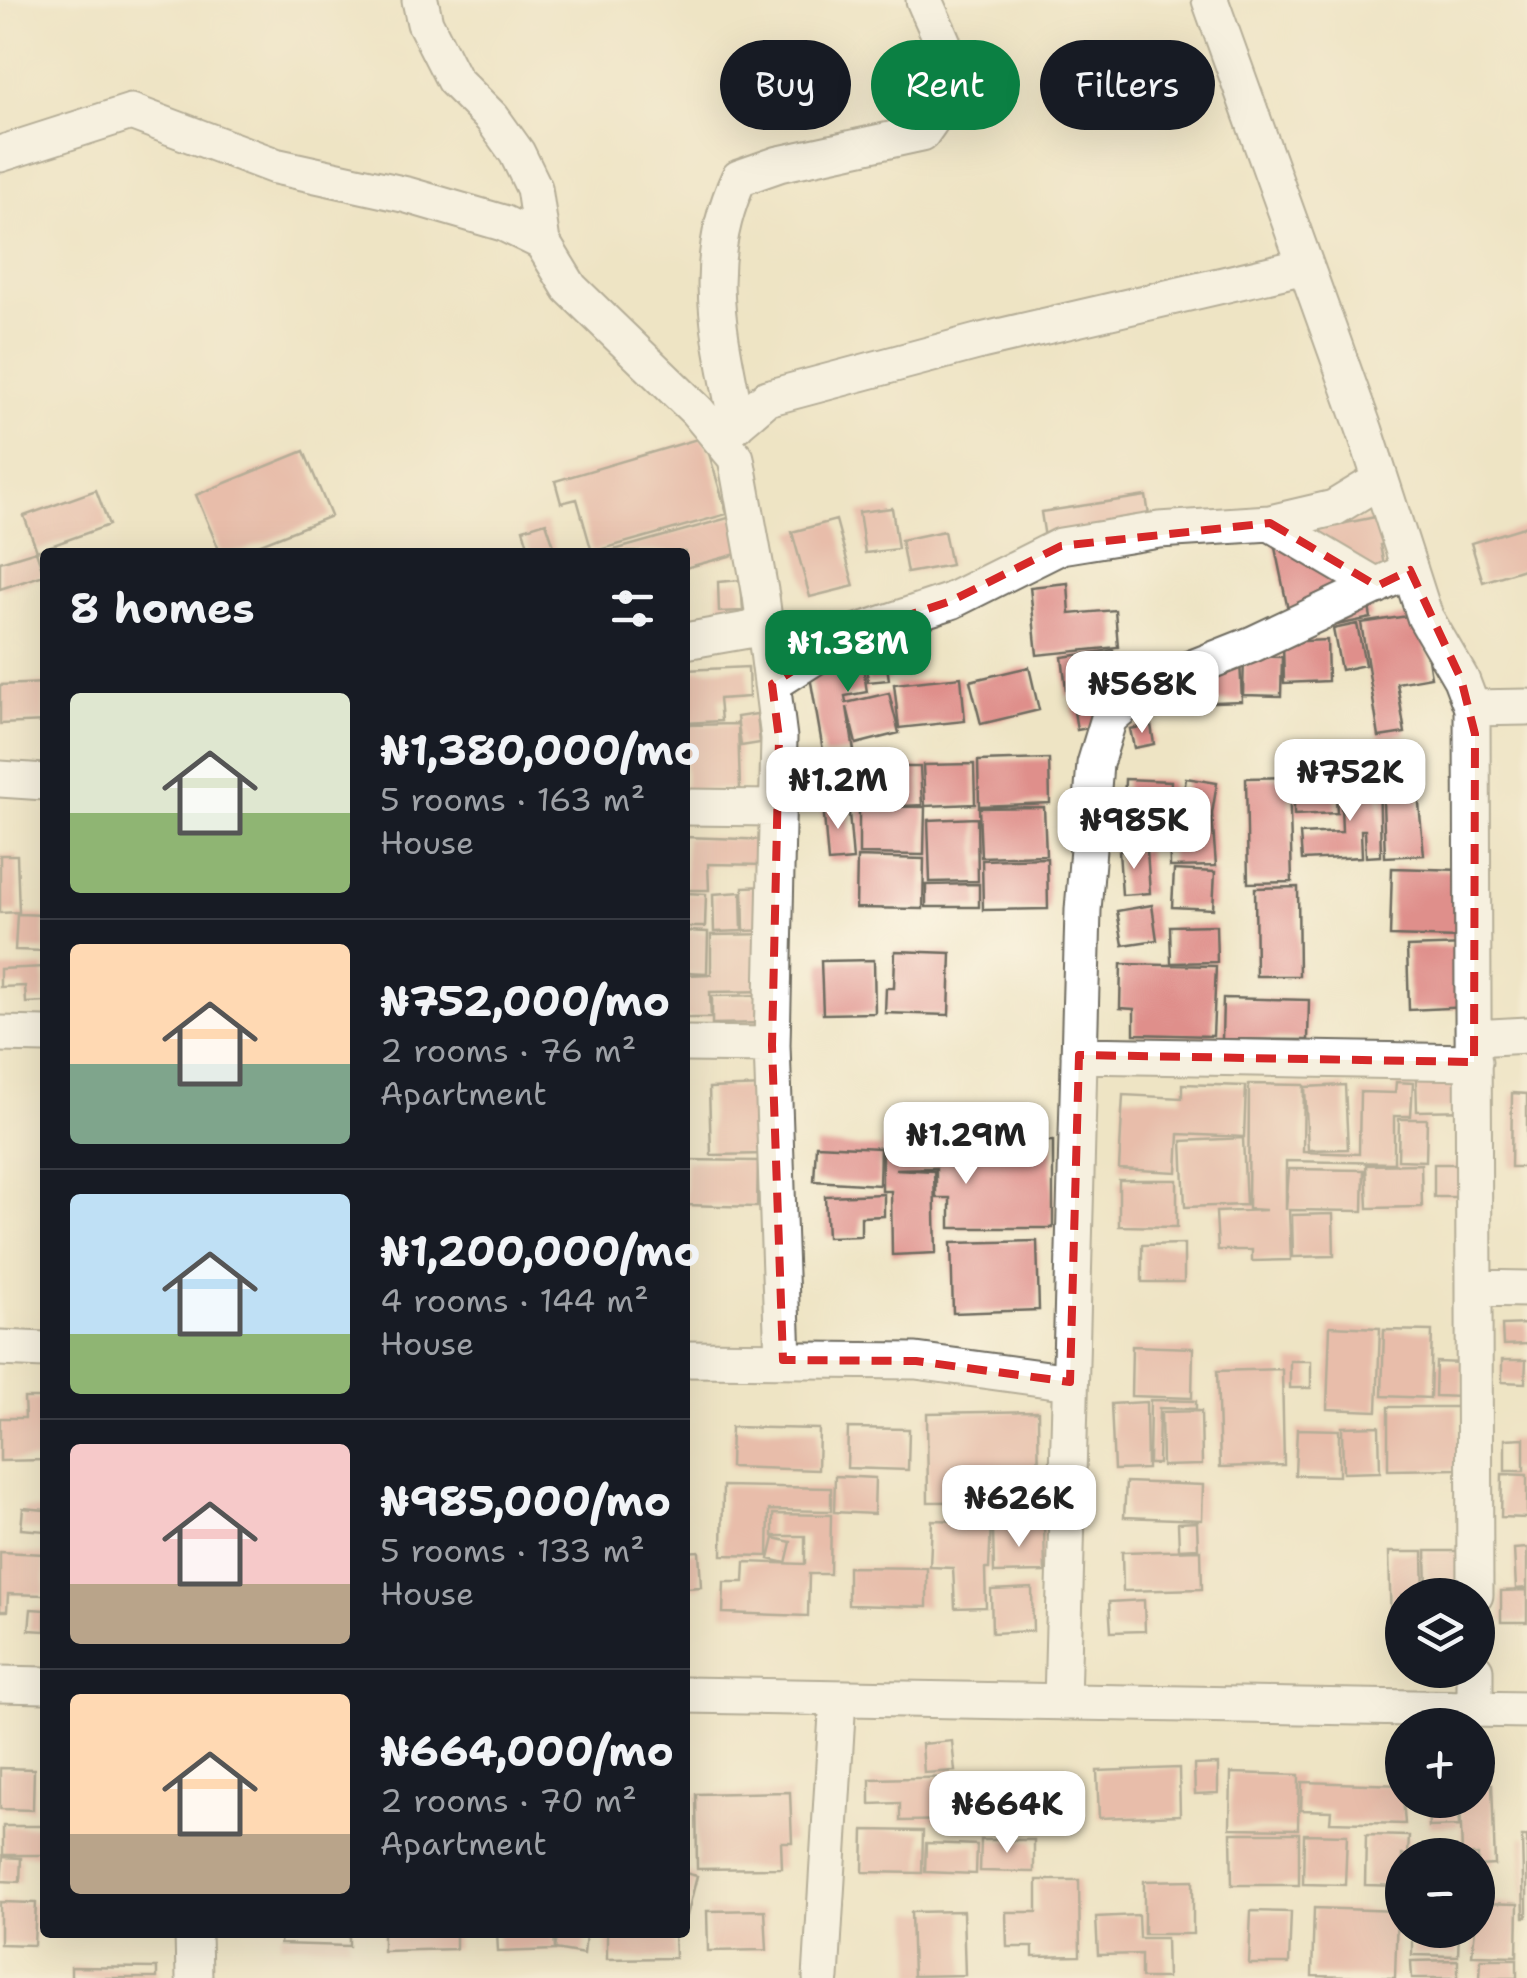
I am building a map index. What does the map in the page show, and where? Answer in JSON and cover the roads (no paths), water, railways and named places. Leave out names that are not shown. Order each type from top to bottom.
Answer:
[{"type":"street","points":[[420,0],[424,23],[454,80],[492,118],[517,153],[534,188],[542,242],[570,288],[729,430]]},
{"type":"street","points":[[783,1360],[772,1045],[779,738],[765,627],[729,430],[713,298],[716,246],[725,209],[740,178],[779,164],[922,133],[947,100],[954,69],[924,0]]},
{"type":"street","points":[[1210,0],[1425,616],[1461,679],[1472,708],[1475,1578]]},
{"type":"street","points":[[0,154],[131,112],[275,166],[407,194],[503,223],[542,242]]},
{"type":"street","points":[[729,430],[766,398],[981,341],[1306,266]]},
{"type":"street","points":[[772,684],[849,634],[951,601],[1061,546],[1159,530],[1270,523],[1334,508],[1380,480]]},
{"type":"street","points":[[1270,523],[1377,586]]},
{"type":"street","points":[[1062,1702],[1082,910],[1095,764],[1109,718],[1148,686],[1253,644],[1410,570]]},
{"type":"street","points":[[690,640],[765,627]]},
{"type":"street","points":[[1472,708],[1527,706]]},
{"type":"street","points":[[0,778],[40,782]]},
{"type":"street","points":[[690,806],[777,808]]},
{"type":"street","points":[[0,1034],[40,1035]]},
{"type":"street","points":[[1079,1055],[1474,1050],[1527,1036]]},
{"type":"street","points":[[690,1044],[772,1045]]},
{"type":"street","points":[[1474,1288],[1527,1289]]},
{"type":"street","points":[[0,1348],[40,1350]]},
{"type":"street","points":[[690,1359],[916,1361],[1070,1382]]},
{"type":"street","points":[[0,1684],[40,1685]]},
{"type":"street","points":[[690,1696],[1416,1708]]},
{"type":"street","points":[[821,1978],[838,1698]]},
{"type":"street","points":[[1495,1709],[1527,1710]]},
{"type":"street","points":[[193,1938],[194,1978]]}]
